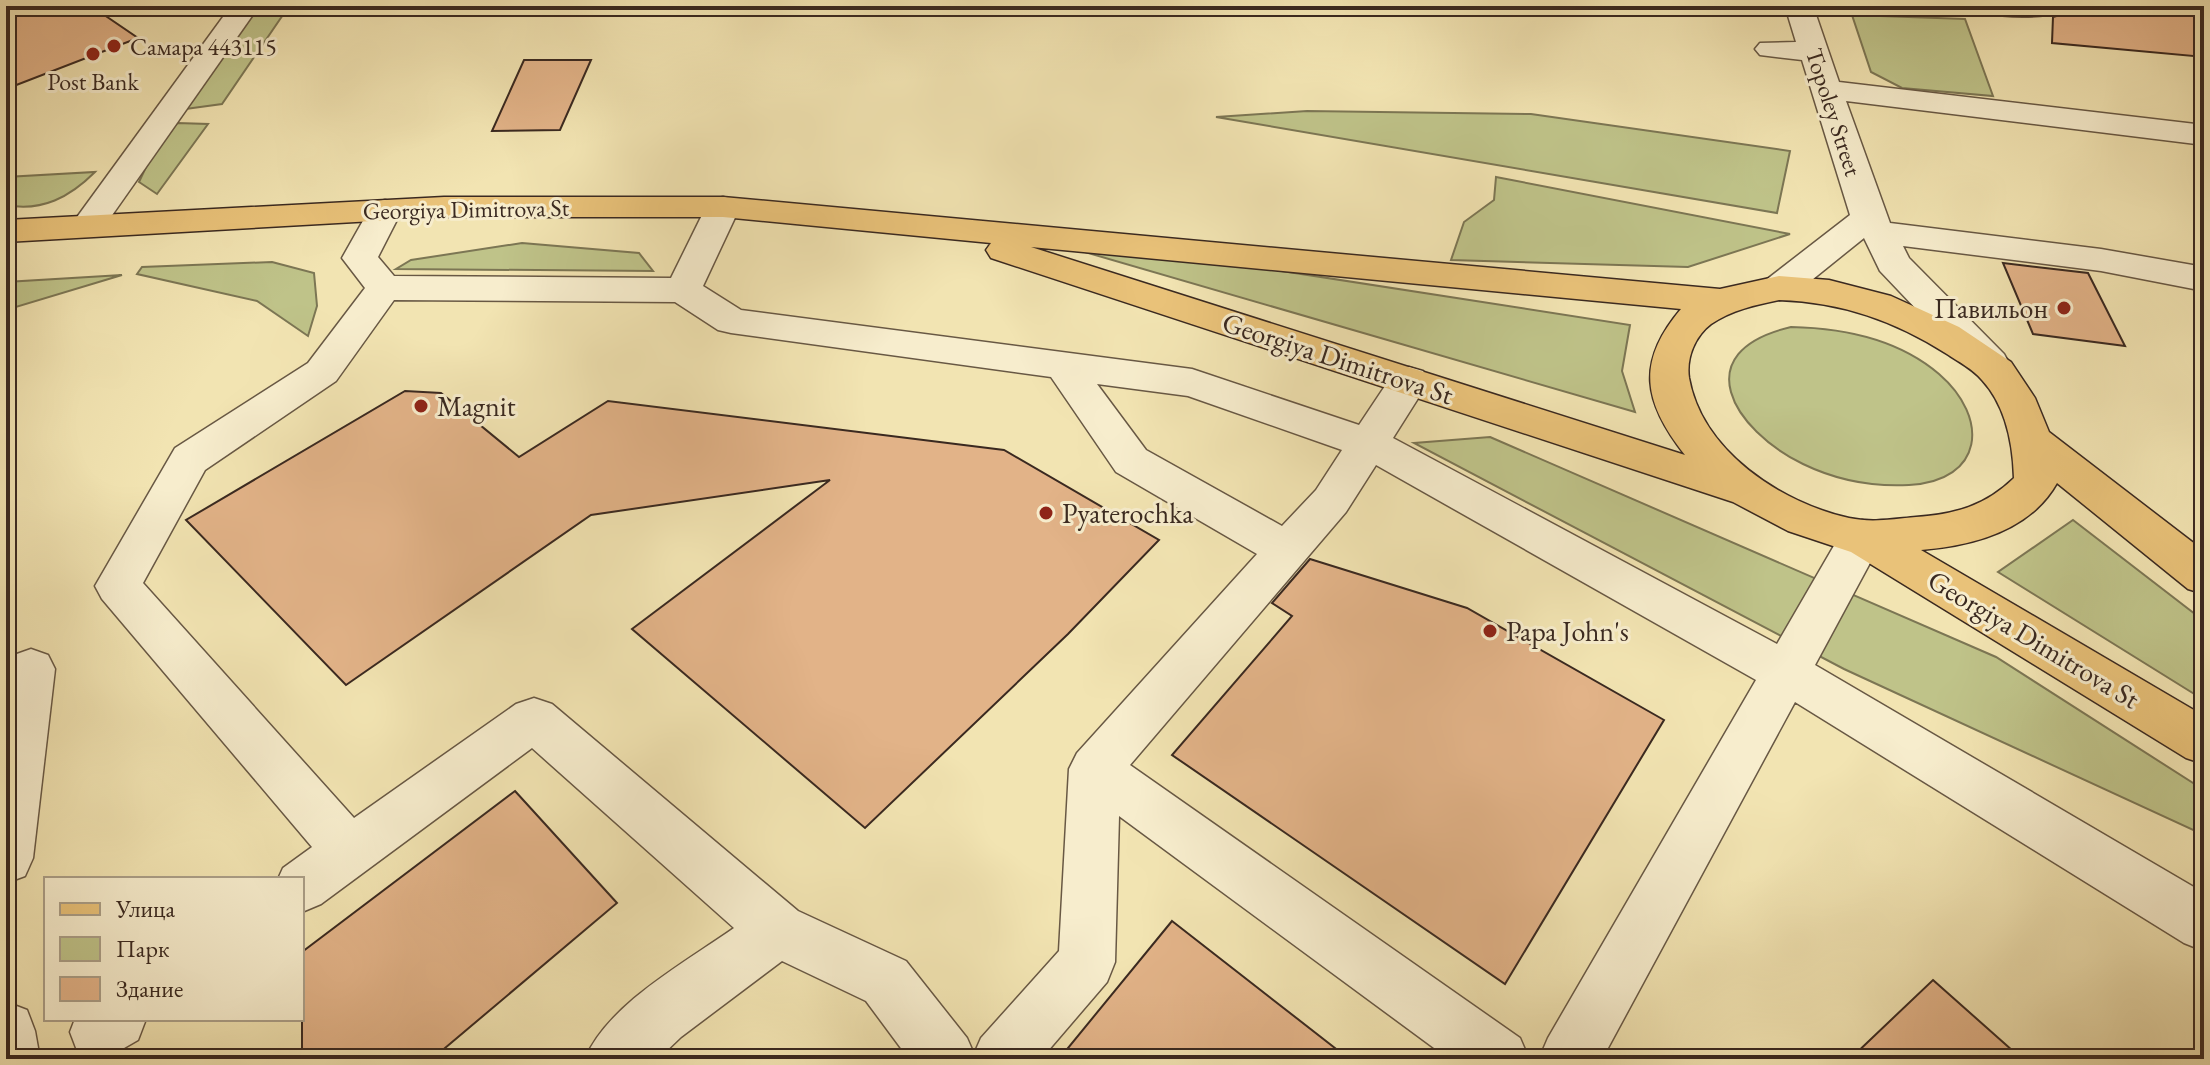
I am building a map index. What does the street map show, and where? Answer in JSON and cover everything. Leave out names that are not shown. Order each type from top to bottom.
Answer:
[{"type":"main road","name":"Georgiya Dimitrova St","points":[[6,231],[385,210],[723,207],[1718,301]]},
{"type":"main road","name":"Georgiya Dimitrova St","points":[[926,224],[1749,492]]},
{"type":"main road","points":[[1779,288],[1816,288],[1896,310],[1937,329],[1994,368],[2021,408],[2035,443],[2036,483],[2003,512],[1946,531],[1862,537],[1801,517],[1749,492],[1698,444],[1672,403],[1666,363],[1681,327],[1718,301],[1750,291],[1779,288]]},
{"type":"main road","points":[[2035,443],[2204,576]]},
{"type":"main road","name":"Georgiya Dimitrova St","points":[[1862,537],[2204,742]]},
{"type":"street","points":[[89,224],[245,6]]},
{"type":"street","name":"Topoley Street","points":[[1799,6],[1873,225],[1900,272],[1994,368]]},
{"type":"street","points":[[1994,6],[2052,6]]},
{"type":"street","points":[[1770,49],[1815,52]]},
{"type":"street","points":[[1827,90],[2204,135]]},
{"type":"street","points":[[683,290],[723,207]]},
{"type":"street","points":[[384,288],[360,258],[385,210]]},
{"type":"street","points":[[1779,288],[1873,225],[2204,279]]},
{"type":"street","points":[[384,288],[683,290],[731,321],[1192,383],[1370,444],[1414,465],[1786,672],[2204,924]]},
{"type":"street","points":[[350,852],[118,586],[190,459],[322,372],[384,288]]},
{"type":"street","points":[[1064,367],[1131,461],[1287,550]]},
{"type":"street","points":[[1002,1059],[1087,962],[1095,769],[1331,501],[1409,381]]},
{"type":"street","points":[[1584,1051],[1786,672],[1862,537]]},
{"type":"street","points":[[6,858],[31,669]]},
{"type":"street","points":[[304,885],[534,719],[778,930],[886,981],[946,1059]]},
{"type":"street","points":[[1095,769],[1499,1059]]},
{"type":"street","points":[[615,1059],[660,1016],[778,930]]},
{"type":"street","points":[[6,1031],[10,1059]]},
{"type":"green space","points":[[246,6],[289,6],[222,104],[171,111]]},
{"type":"green space","points":[[1852,15],[1965,19],[1993,96],[1902,88],[1871,72]]},
{"type":"green space","points":[[1307,111],[1531,114],[1790,151],[1777,213],[1216,117]]},
{"type":"green space","points":[[177,123],[208,124],[157,194],[139,182],[154,150]]},
{"type":"green space","points":[[95,172],[76,189],[55,200],[32,206],[6,205],[6,177]]},
{"type":"green space","points":[[1496,177],[1790,234],[1688,267],[1451,260],[1464,222],[1494,200]]},
{"type":"green space","points":[[1076,239],[1630,325],[1622,371],[1635,412],[1071,248]]},
{"type":"green space","points":[[522,243],[639,253],[653,271],[396,269],[411,260]]},
{"type":"green space","points":[[272,262],[314,273],[317,306],[308,336],[257,301],[137,274],[142,267]]},
{"type":"green space","points":[[122,275],[6,310],[6,282]]},
{"type":"green space","points":[[1791,327],[1831,330],[1870,338],[1906,352],[1939,374],[1955,391],[1972,427],[1971,444],[1965,460],[1952,472],[1934,481],[1881,485],[1828,474],[1778,449],[1757,432],[1740,412],[1731,392],[1730,372],[1738,354],[1758,339]]},
{"type":"green space","points":[[1490,437],[1996,657],[2204,790],[2204,835],[1844,669],[1414,443]]},
{"type":"green space","points":[[2073,520],[2204,621],[2204,700],[1998,572]]},
{"type":"building","points":[[6,6],[91,6],[138,38],[6,89]]},
{"type":"building","points":[[2069,6],[2204,6],[2204,57],[2052,43],[2053,17],[2064,14]]},
{"type":"building","points":[[524,60],[591,60],[560,130],[492,131]]},
{"type":"building","name":"Павильон","points":[[2003,263],[2088,273],[2125,346],[2033,334]]},
{"type":"building","points":[[405,391],[441,393],[519,457],[608,401],[1004,450],[1159,540],[1068,634],[865,828],[632,629],[830,480],[591,515],[346,685],[186,520]]},
{"type":"building","points":[[1310,559],[1467,608],[1664,720],[1505,984],[1172,755],[1292,616],[1272,603]]},
{"type":"building","points":[[515,791],[617,903],[432,1059],[302,1059],[304,950]]},
{"type":"building","points":[[1172,921],[1349,1059],[1059,1059]]},
{"type":"building","points":[[1933,980],[2022,1059],[1850,1059]]},
{"type":"place","name":"Самара 443115","points":[[114,46]]},
{"type":"place","name":"Post Bank","points":[[93,54]]},
{"type":"place","name":"Павильон","points":[[2064,308]]},
{"type":"place","name":"Magnit","points":[[421,406]]},
{"type":"place","name":"Pyaterochka","points":[[1046,513]]},
{"type":"place","name":"Papa John's","points":[[1490,631]]}]
